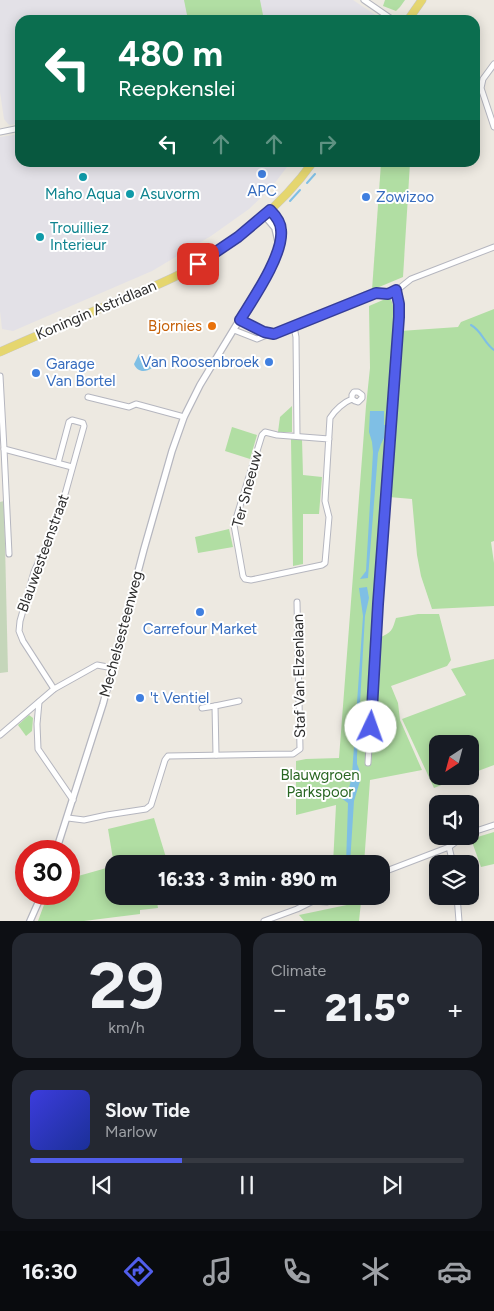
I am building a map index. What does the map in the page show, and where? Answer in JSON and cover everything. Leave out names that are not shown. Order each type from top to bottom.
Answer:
[{"type":"main road","points":[[412,15],[422,0]]},
{"type":"main road","points":[[267,212],[294,187],[309,167]]},
{"type":"main road","name":"Koningin Astridlaan","points":[[0,352],[184,272],[238,237],[267,212]]},
{"type":"street","points":[[364,0],[386,15]]},
{"type":"street","points":[[494,64],[481,88],[494,127]]},
{"type":"street","points":[[0,130],[15,128]]},
{"type":"street","name":"Mechelsesteenweg","points":[[60,840],[113,668],[167,466],[184,417],[200,385],[263,281],[278,250],[282,233],[281,226],[277,218],[267,212]]},
{"type":"street","points":[[234,330],[257,339],[274,334],[376,293],[388,294],[411,279],[494,247]]},
{"type":"street","points":[[368,763],[399,317],[396,290]]},
{"type":"street","points":[[240,320],[269,334]]},
{"type":"street","points":[[294,327],[296,337],[297,436]]},
{"type":"street","points":[[0,376],[10,554]]},
{"type":"street","points":[[88,397],[129,407],[136,404],[184,417]]},
{"type":"street","points":[[328,439],[331,416],[352,399]]},
{"type":"street","name":"Blauwesteenstraat","points":[[54,689],[23,642],[19,631],[20,621],[34,572],[62,505],[84,426],[82,423],[72,420],[69,422],[58,463]]},
{"type":"street","name":"Ter Sneeuw","points":[[265,432],[297,436],[328,439],[325,501],[329,517],[325,562],[322,565],[251,580],[245,579],[234,525],[262,434],[265,432]]},
{"type":"street","points":[[4,449],[72,467]]},
{"type":"street","name":"Staf Van Elzenlaan","points":[[68,818],[84,820],[146,809],[151,805],[168,756],[294,754],[300,749],[298,602]]},
{"type":"street","points":[[0,736],[54,689],[97,665],[113,668]]},
{"type":"street","points":[[202,708],[239,701]]},
{"type":"street","points":[[39,702],[37,724],[38,749],[73,800]]},
{"type":"street","points":[[215,706],[216,755]]},
{"type":"street","points":[[479,830],[494,824]]},
{"type":"street","points":[[390,870],[452,845]]},
{"type":"street","points":[[449,847],[451,855]]},
{"type":"street","points":[[34,911],[35,905]]},
{"type":"street","points":[[30,921],[37,905]]},
{"type":"street","points":[[264,921],[304,905]]},
{"type":"street","points":[[457,905],[458,921]]},
{"type":"shaded area","points":[[0,0],[353,0],[376,15],[15,15],[15,124],[10,125],[4,119],[0,92]]},
{"type":"shaded area","points":[[15,135],[15,167],[287,167],[271,188],[249,209],[211,236],[152,271],[13,331],[2,329],[0,311],[0,137]]},
{"type":"green space","points":[[184,0],[260,0],[263,15],[187,15]]},
{"type":"green space","points":[[385,0],[405,0],[396,11],[383,6]]},
{"type":"green space","points":[[381,167],[410,167],[403,277],[372,290]]},
{"type":"green space","name":"Blauwgroen Parkspoor","points":[[390,297],[393,305],[399,304],[369,763],[371,764],[379,638],[391,631],[396,618],[418,614],[439,614],[451,660],[447,666],[391,686],[398,703],[400,720],[422,770],[370,780],[365,855],[333,855],[336,805],[296,815],[296,761],[339,758],[370,368],[369,306]]},
{"type":"green space","points":[[494,309],[494,541],[491,542],[494,563],[494,606],[432,609],[421,576],[417,555],[412,499],[389,497],[400,331],[458,327],[461,322]]},
{"type":"green space","points":[[292,406],[292,432],[278,432],[280,417]]},
{"type":"green space","points":[[232,427],[257,435],[250,459],[225,451]]},
{"type":"green space","points":[[291,439],[302,439],[303,475],[322,477],[319,514],[303,514],[303,564],[293,566]]},
{"type":"green space","points":[[4,501],[8,672],[0,673],[0,502]]},
{"type":"green space","points":[[229,529],[233,547],[198,553],[195,537]]},
{"type":"green space","points":[[494,659],[494,765],[479,771],[479,735],[429,735],[429,777],[402,719],[466,695],[451,669]]},
{"type":"green space","points":[[29,715],[33,718],[32,731],[26,736],[18,725]]},
{"type":"green space","points":[[154,818],[165,855],[112,855],[108,829]]},
{"type":"green space","points":[[494,832],[494,864],[481,867],[479,855],[477,855],[473,845],[479,845],[479,837]]},
{"type":"green space","points":[[105,868],[105,905],[158,905],[158,908],[140,910],[140,914],[84,921],[38,921],[44,905],[80,905],[80,875]]},
{"type":"green space","points":[[347,905],[361,905],[359,921],[304,921],[299,915]]},
{"type":"water","points":[[139,354],[144,360],[152,361],[152,368],[144,371],[137,369],[134,364]]},
{"type":"water","points":[[370,411],[384,411],[385,425],[384,438],[378,453],[368,578],[360,579],[366,571],[373,452],[369,432]]},
{"type":"water","points":[[367,587],[369,598],[365,616],[357,756],[360,781],[354,801],[351,855],[346,855],[348,803],[341,798],[341,795],[348,790],[352,775],[363,616],[359,588]]},
{"type":"waterway","points":[[307,183],[315,174]]},
{"type":"waterway","points":[[290,201],[300,190]]},
{"type":"waterway","points":[[471,325],[478,330],[494,350]]},
{"type":"place","name":"APC","points":[[262,174]]},
{"type":"place","name":"Maho Aqua","points":[[83,177]]},
{"type":"place","name":"Asuvorm","points":[[130,194]]},
{"type":"place","name":"Zowizoo","points":[[366,197]]},
{"type":"place","name":"Trouilliez Interieur","points":[[40,237]]},
{"type":"place","name":"Bjornies","points":[[212,326]]},
{"type":"place","name":"Van Roosenbroek","points":[[269,362]]},
{"type":"place","name":"Garage Van Bortel","points":[[36,373]]},
{"type":"place","name":"Carrefour Market","points":[[200,612]]},
{"type":"place","name":"'t Ventiel","points":[[140,698]]},
{"type":"route","points":[[198,264],[238,237],[270,210],[281,226],[280,244],[263,281],[240,320],[264,332],[274,334],[376,293],[388,294],[396,290],[399,317],[371,727]]}]
